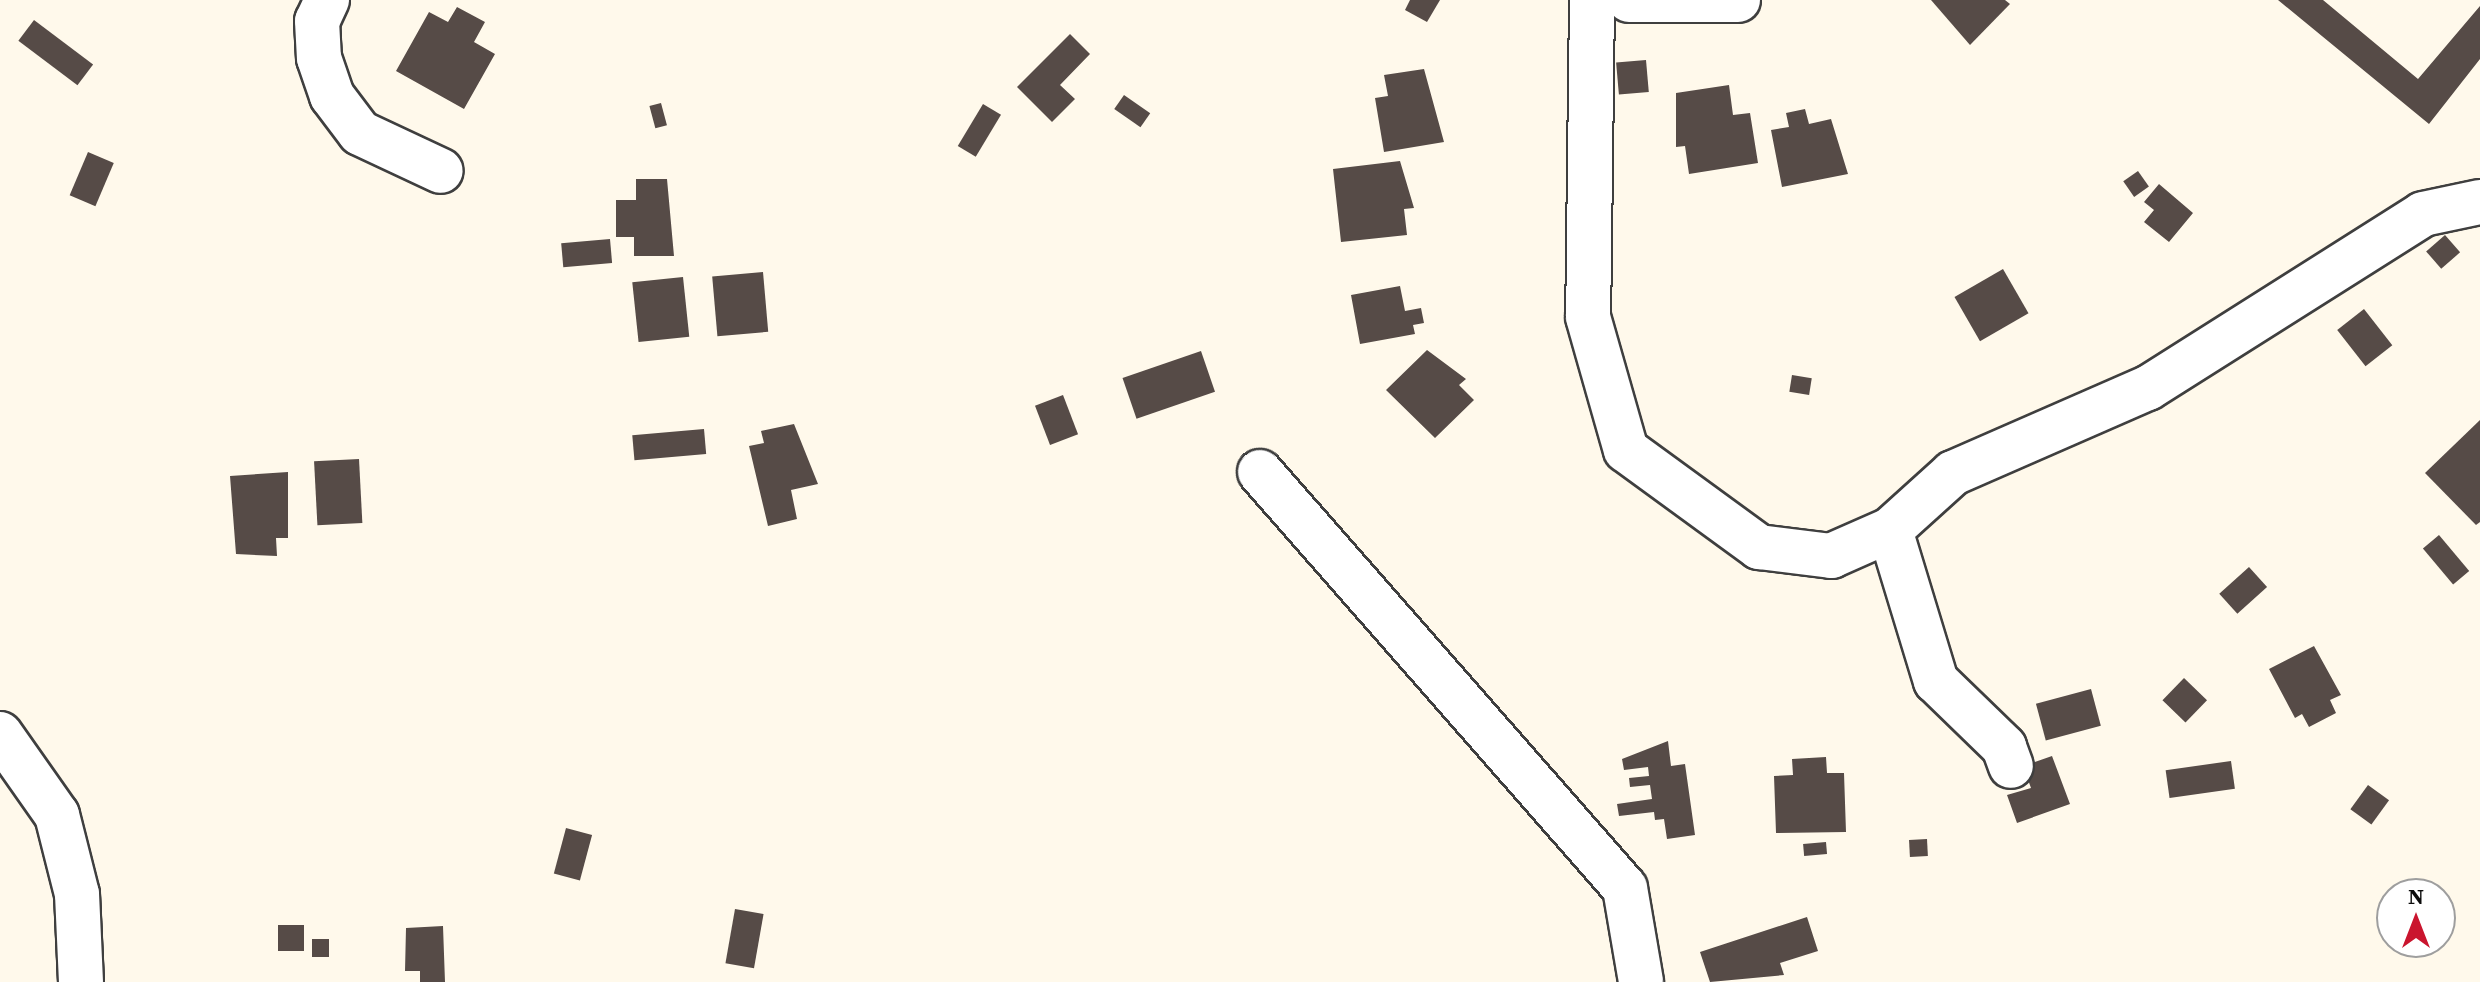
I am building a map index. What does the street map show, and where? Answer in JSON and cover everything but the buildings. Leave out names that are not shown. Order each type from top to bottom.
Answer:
[{"type":"street","points":[[327,0],[317,21],[319,58],[332,96],[360,133],[441,171]]},
{"type":"street","points":[[1592,0],[1588,317],[1626,450],[1759,547],[1831,556],[1890,530],[1953,473],[2148,388],[2423,214],[2480,202]]},
{"type":"street","points":[[1629,0],[1738,0]]},
{"type":"street","points":[[1260,472],[1625,888],[1641,982]]},
{"type":"street","points":[[1890,530],[1936,681],[2004,747],[2011,766]]},
{"type":"street","points":[[0,734],[57,815],[77,894],[81,982]]}]
